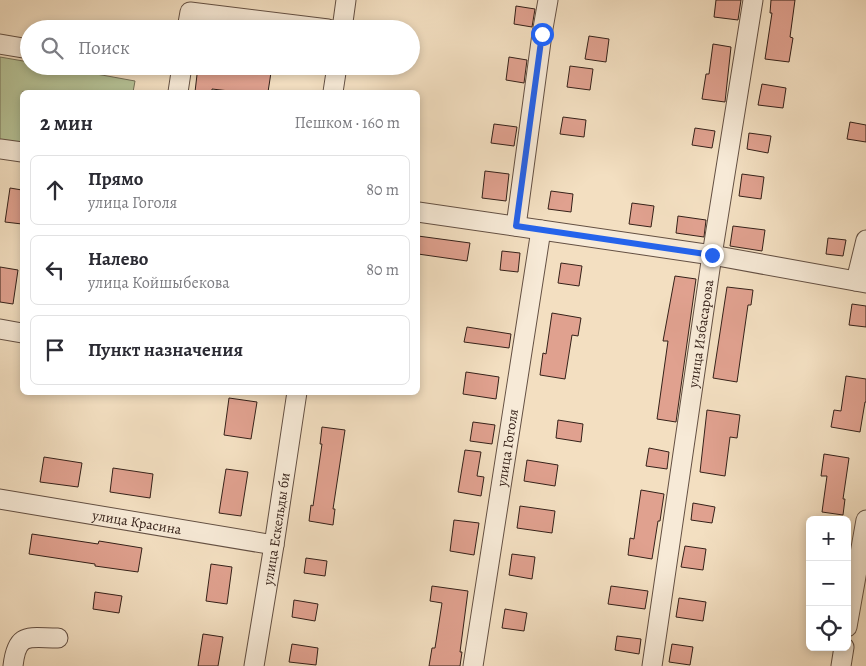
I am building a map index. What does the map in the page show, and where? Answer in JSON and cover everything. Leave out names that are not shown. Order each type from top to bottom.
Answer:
[{"type":"street","points":[[343,20],[346,0]]},
{"type":"street","points":[[516,226],[548,0]]},
{"type":"street","name":"улица Избасарова","points":[[652,666],[712,255],[752,0]]},
{"type":"street","points":[[189,20],[190,12],[255,20]]},
{"type":"street","points":[[0,44],[20,47]]},
{"type":"street","points":[[178,90],[181,75]]},
{"type":"street","points":[[333,90],[336,75]]},
{"type":"street","points":[[0,149],[20,152]]},
{"type":"street","points":[[420,212],[712,255],[861,282],[866,240]]},
{"type":"street","name":"улица Гоголя","points":[[473,666],[541,230]]},
{"type":"street","points":[[0,329],[20,333]]},
{"type":"street","name":"улица Ескельды би","points":[[254,666],[297,395]]},
{"type":"street","name":"улица Красина","points":[[0,499],[274,545]]},
{"type":"street","points":[[851,606],[866,520]]},
{"type":"street","points":[[13,666],[15,651],[19,643],[26,638],[58,638]]},
{"type":"street","points":[[840,666],[843,651]]},
{"type":"green space","points":[[0,57],[20,60],[20,75],[102,75],[135,81],[133,90],[20,90],[20,147],[0,144]]},
{"type":"building","points":[[716,0],[741,0],[738,20],[714,17]]},
{"type":"building","points":[[771,0],[795,0],[790,37],[793,38],[789,62],[765,59],[772,13],[770,13]]},
{"type":"building","points":[[516,6],[535,9],[532,27],[514,24]]},
{"type":"building","points":[[589,36],[609,39],[606,62],[585,59]]},
{"type":"building","points":[[713,44],[731,47],[725,102],[702,99],[706,74],[709,74]]},
{"type":"building","points":[[509,57],[527,60],[524,83],[506,80]]},
{"type":"building","points":[[570,66],[593,69],[590,90],[567,87]]},
{"type":"building","points":[[197,75],[271,75],[268,90],[195,90]]},
{"type":"building","points":[[762,84],[786,88],[783,108],[758,105]]},
{"type":"building","points":[[563,117],[586,120],[584,137],[560,134]]},
{"type":"building","points":[[850,122],[866,125],[866,142],[847,139]]},
{"type":"building","points":[[494,124],[517,127],[514,146],[491,143]]},
{"type":"building","points":[[695,128],[715,131],[712,148],[692,145]]},
{"type":"building","points":[[749,133],[771,136],[768,153],[747,149]]},
{"type":"building","points":[[485,171],[509,174],[506,201],[482,198]]},
{"type":"building","points":[[742,174],[764,177],[761,199],[739,196]]},
{"type":"building","points":[[10,188],[20,190],[20,224],[5,222]]},
{"type":"building","points":[[551,191],[573,194],[571,212],[548,209]]},
{"type":"building","points":[[632,203],[654,206],[651,227],[629,224]]},
{"type":"building","points":[[678,216],[706,220],[704,237],[676,233]]},
{"type":"building","points":[[733,226],[765,230],[762,251],[730,246]]},
{"type":"building","points":[[420,236],[470,243],[467,261],[420,254]]},
{"type":"building","points":[[828,238],[846,240],[843,256],[826,254]]},
{"type":"building","points":[[502,251],[520,253],[518,272],[500,270]]},
{"type":"building","points":[[561,263],[582,266],[579,286],[558,283]]},
{"type":"building","points":[[0,267],[18,270],[13,304],[0,302]]},
{"type":"building","points":[[675,276],[696,279],[676,422],[657,419],[668,341],[663,341]]},
{"type":"building","points":[[727,287],[753,290],[751,305],[748,305],[737,382],[713,378]]},
{"type":"building","points":[[852,304],[866,306],[866,327],[849,325]]},
{"type":"building","points":[[552,313],[581,318],[578,336],[572,335],[565,379],[540,375],[543,353],[546,354]]},
{"type":"building","points":[[467,327],[511,334],[509,348],[464,342]]},
{"type":"building","points":[[466,372],[499,377],[496,399],[463,394]]},
{"type":"building","points":[[846,376],[866,379],[866,402],[860,432],[831,427],[834,410],[841,411]]},
{"type":"building","points":[[229,398],[257,402],[251,439],[224,435]]},
{"type":"building","points":[[707,410],[740,415],[737,438],[730,437],[725,476],[700,472]]},
{"type":"building","points":[[558,420],[583,424],[581,442],[556,438]]},
{"type":"building","points":[[473,422],[495,425],[492,444],[470,441]]},
{"type":"building","points":[[322,427],[345,430],[333,509],[335,509],[333,525],[309,521],[322,444],[320,444]]},
{"type":"building","points":[[649,448],[669,452],[667,469],[646,466]]},
{"type":"building","points":[[465,450],[481,452],[477,476],[484,477],[481,496],[458,492]]},
{"type":"building","points":[[824,454],[849,458],[843,499],[845,499],[843,515],[822,512],[827,476],[821,476]]},
{"type":"building","points":[[44,457],[82,463],[78,487],[40,482]]},
{"type":"building","points":[[527,460],[558,465],[555,486],[524,481]]},
{"type":"building","points":[[113,468],[153,474],[150,498],[110,492]]},
{"type":"building","points":[[226,469],[248,472],[241,516],[219,513]]},
{"type":"building","points":[[641,490],[664,494],[652,559],[628,555],[630,538],[634,539]]},
{"type":"building","points":[[693,503],[715,507],[712,523],[691,520]]},
{"type":"building","points":[[520,506],[555,511],[552,533],[517,528]]},
{"type":"building","points":[[454,520],[479,523],[474,555],[450,551]]},
{"type":"building","points":[[32,534],[98,544],[99,541],[142,548],[138,572],[29,554]]},
{"type":"building","points":[[685,546],[706,549],[703,570],[681,567]]},
{"type":"building","points":[[512,554],[535,557],[532,579],[509,575]]},
{"type":"building","points":[[306,558],[327,561],[325,576],[304,573]]},
{"type":"building","points":[[211,564],[232,567],[227,604],[206,601]]},
{"type":"building","points":[[432,586],[468,591],[460,666],[429,666],[432,648],[435,648],[442,603],[430,601]]},
{"type":"building","points":[[611,586],[648,591],[645,609],[608,604]]},
{"type":"building","points":[[95,592],[122,596],[119,613],[93,609]]},
{"type":"building","points":[[679,598],[706,602],[703,621],[676,617]]},
{"type":"building","points":[[294,600],[318,604],[315,621],[292,617]]},
{"type":"building","points":[[505,609],[527,613],[524,631],[502,628]]},
{"type":"building","points":[[203,634],[223,637],[218,666],[198,666]]},
{"type":"building","points":[[617,636],[641,639],[639,654],[615,650]]},
{"type":"building","points":[[292,644],[318,648],[316,665],[289,662]]},
{"type":"building","points":[[672,644],[693,647],[690,665],[669,662]]},
{"type":"route","points":[[542,34],[516,226],[712,255]]}]
